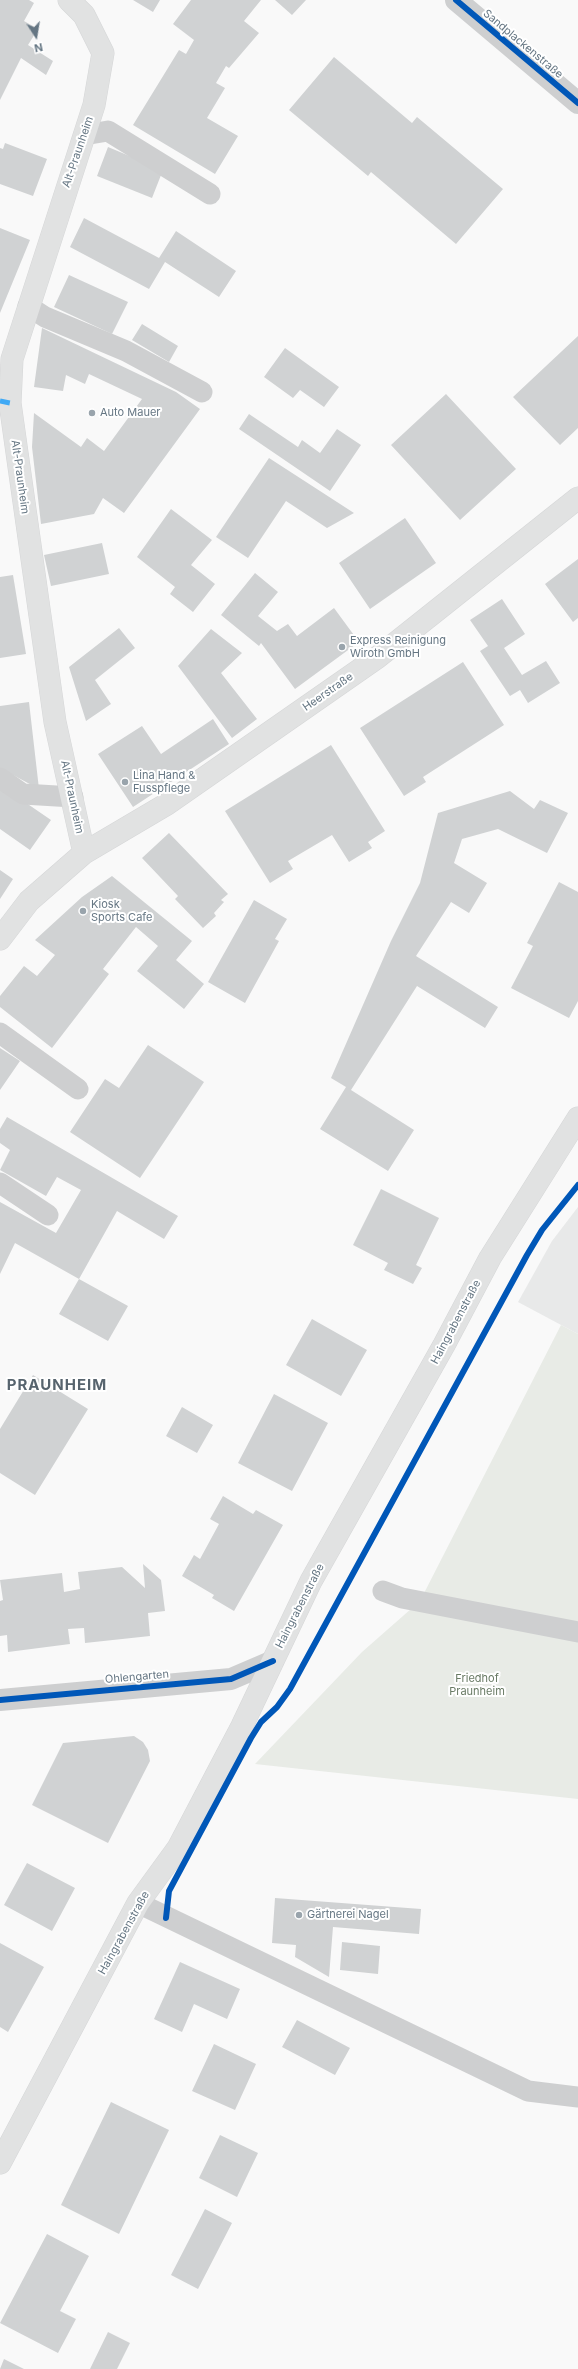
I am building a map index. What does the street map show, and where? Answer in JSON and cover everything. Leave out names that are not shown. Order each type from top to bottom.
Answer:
[{"type":"main road","name":"Alt-Praunheim","points":[[69,0],[84,15],[103,53],[94,105],[12,359],[5,402],[55,722],[73,797],[84,853]]},
{"type":"main road","name":"Heerstraße","points":[[84,853],[167,804],[378,657],[578,498]]},
{"type":"main road","points":[[0,939],[29,901],[84,853]]},
{"type":"main road","name":"Haingrabenstraße","points":[[0,2163],[138,1903],[178,1848],[242,1726],[311,1581],[444,1344],[490,1258],[578,1118]]},
{"type":"street","name":"Sandplackenstraße","points":[[456,0],[578,103]]},
{"type":"street","name":"Ohlengarten","points":[[0,1700],[231,1679],[272,1661]]},
{"type":"lane","points":[[84,135],[108,131],[210,194]]},
{"type":"lane","points":[[28,306],[45,317],[126,351],[202,392]]},
{"type":"lane","points":[[0,778],[23,794],[73,797]]},
{"type":"lane","points":[[0,1033],[78,1089]]},
{"type":"lane","points":[[0,1183],[48,1215]]},
{"type":"lane","points":[[383,1591],[402,1598],[578,1632]]},
{"type":"lane","points":[[138,1903],[528,2091],[578,2097]]},
{"type":"shaded area","points":[[578,1207],[578,1334],[518,1302],[552,1241]]},
{"type":"green space","name":"Friedhof Praunheim","points":[[561,1325],[578,1334],[578,1799],[255,1764],[362,1652],[420,1601]]},
{"type":"building","points":[[0,0],[29,0],[34,3],[24,21],[38,29],[28,45],[53,61],[46,75],[21,58],[0,100]]},
{"type":"building","points":[[133,0],[160,0],[153,12]]},
{"type":"building","points":[[191,0],[261,0],[244,21],[259,33],[229,68],[226,66],[216,83],[225,88],[207,118],[238,136],[215,174],[133,125],[179,50],[186,54],[194,40],[173,24]]},
{"type":"building","points":[[275,0],[306,0],[292,15]]},
{"type":"building","points":[[334,57],[412,123],[417,117],[503,189],[456,244],[371,172],[368,176],[289,110]]},
{"type":"building","points":[[5,143],[47,159],[33,196],[0,184],[0,148],[3,149]]},
{"type":"building","points":[[108,147],[163,170],[152,198],[97,176]]},
{"type":"building","points":[[84,218],[159,258],[176,231],[236,271],[219,297],[165,262],[149,289],[70,247]]},
{"type":"building","points":[[0,228],[30,240],[0,313]]},
{"type":"building","points":[[69,275],[128,302],[112,334],[54,307]]},
{"type":"building","points":[[142,324],[178,346],[169,362],[132,340]]},
{"type":"building","points":[[42,328],[176,392],[200,409],[124,513],[103,498],[94,514],[41,524],[32,447],[34,413],[81,447],[87,438],[104,451],[142,399],[89,374],[85,384],[66,375],[63,391],[34,387]]},
{"type":"building","points":[[578,336],[578,428],[560,445],[513,397]]},
{"type":"building","points":[[285,348],[339,387],[324,407],[300,390],[293,398],[264,377]]},
{"type":"building","points":[[446,394],[516,469],[460,520],[391,445]]},
{"type":"building","points":[[249,414],[298,447],[302,440],[320,453],[337,429],[361,445],[330,491],[239,429]]},
{"type":"building","points":[[269,458],[354,513],[327,528],[286,501],[248,558],[216,537]]},
{"type":"building","points":[[171,509],[212,540],[191,565],[215,584],[193,612],[170,594],[175,587],[137,557]]},
{"type":"building","points":[[405,518],[436,563],[370,609],[339,563]]},
{"type":"building","points":[[102,543],[109,574],[51,586],[44,555]]},
{"type":"building","points":[[578,559],[578,618],[573,622],[545,584]]},
{"type":"building","points":[[255,573],[278,592],[258,616],[277,631],[288,624],[297,636],[334,608],[359,642],[295,689],[261,643],[259,646],[221,615]]},
{"type":"building","points":[[13,575],[26,654],[0,658],[0,577]]},
{"type":"building","points":[[502,599],[525,634],[504,648],[522,675],[546,661],[560,683],[528,703],[520,690],[510,696],[480,651],[488,646],[470,620]]},
{"type":"building","points":[[119,628],[135,648],[95,680],[111,704],[86,721],[69,667]]},
{"type":"building","points":[[211,629],[242,653],[221,673],[257,719],[232,738],[178,666]]},
{"type":"building","points":[[463,662],[504,725],[423,777],[426,782],[404,796],[360,728]]},
{"type":"building","points":[[29,702],[39,789],[0,768],[0,706]]},
{"type":"building","points":[[213,719],[229,744],[133,807],[98,754],[142,726],[161,754]]},
{"type":"building","points":[[331,745],[385,831],[368,842],[372,848],[349,862],[332,835],[288,861],[293,869],[270,883],[225,811]]},
{"type":"building","points":[[0,785],[51,820],[30,850],[0,829]]},
{"type":"building","points":[[510,791],[534,809],[540,800],[568,813],[547,853],[498,829],[462,839],[454,863],[487,883],[469,913],[451,902],[416,956],[498,1007],[485,1028],[417,986],[351,1090],[414,1130],[388,1171],[320,1129],[346,1087],[331,1078],[391,941],[420,883],[438,813]]},
{"type":"building","points":[[169,833],[228,894],[221,900],[224,902],[214,913],[216,916],[203,928],[175,899],[178,896],[142,858]]},
{"type":"building","points":[[0,870],[13,879],[0,899]]},
{"type":"building","points":[[112,876],[192,941],[176,960],[204,984],[184,1009],[137,971],[158,946],[136,927],[103,969],[109,974],[52,1048],[0,1007],[0,996],[24,966],[37,976],[55,955],[35,940],[82,897]]},
{"type":"building","points":[[559,882],[578,892],[578,1001],[569,1018],[511,988],[533,946],[527,943]]},
{"type":"building","points":[[254,900],[287,919],[275,939],[279,941],[245,1003],[208,982]]},
{"type":"building","points":[[148,1045],[204,1082],[140,1178],[70,1132],[105,1079],[119,1088]]},
{"type":"building","points":[[0,1048],[20,1061],[0,1090]]},
{"type":"building","points":[[7,1117],[178,1216],[164,1239],[117,1211],[79,1279],[15,1243],[0,1274],[0,1202],[56,1233],[81,1190],[57,1177],[46,1196],[0,1170],[10,1150],[0,1143],[0,1129]]},
{"type":"building","points":[[381,1189],[439,1218],[416,1265],[422,1268],[413,1284],[384,1270],[388,1263],[353,1245]]},
{"type":"building","points":[[79,1279],[128,1306],[108,1341],[59,1314]]},
{"type":"building","points":[[312,1319],[367,1350],[341,1396],[286,1365]]},
{"type":"building","points":[[33,1375],[88,1409],[35,1495],[0,1473],[0,1429]]},
{"type":"building","points":[[274,1394],[328,1423],[292,1491],[238,1463]]},
{"type":"building","points":[[182,1407],[213,1425],[197,1453],[166,1436]]},
{"type":"building","points":[[223,1496],[253,1514],[256,1510],[283,1525],[234,1611],[212,1598],[214,1595],[182,1576],[194,1555],[200,1559],[219,1524],[210,1519]]},
{"type":"building","points":[[143,1564],[161,1580],[165,1611],[148,1613],[150,1636],[85,1643],[84,1628],[68,1629],[70,1644],[8,1652],[7,1635],[0,1636],[0,1601],[3,1600],[0,1580],[62,1573],[64,1592],[80,1589],[78,1572],[122,1567],[145,1588]]},
{"type":"building","points":[[134,1736],[143,1742],[148,1750],[150,1761],[108,1843],[32,1805],[63,1743]]},
{"type":"building","points":[[27,1863],[75,1888],[52,1931],[4,1905]]},
{"type":"building","points":[[275,1898],[421,1909],[419,1934],[333,1927],[329,1977],[295,1957],[296,1945],[272,1943]]},
{"type":"building","points":[[342,1942],[380,1946],[378,1974],[340,1970]]},
{"type":"building","points":[[0,1943],[44,1967],[8,2032],[0,2027]]},
{"type":"building","points":[[180,1962],[240,1989],[227,2019],[194,2004],[182,2032],[154,2019]]},
{"type":"building","points":[[297,2020],[350,2048],[335,2075],[282,2047]]},
{"type":"building","points":[[214,2044],[256,2064],[235,2110],[192,2091]]},
{"type":"building","points":[[111,2102],[169,2130],[119,2234],[61,2205]]},
{"type":"building","points":[[220,2135],[258,2153],[237,2197],[199,2178]]},
{"type":"building","points":[[205,2209],[232,2223],[198,2289],[171,2275]]},
{"type":"building","points":[[47,2234],[89,2256],[60,2311],[76,2319],[58,2353],[0,2323]]},
{"type":"building","points":[[108,2332],[130,2343],[117,2369],[90,2369]]},
{"type":"building","points":[[4,2359],[24,2369],[0,2369]]},
{"type":"marked path","points":[[0,401],[10,403]]},
{"type":"cycle path","points":[[456,0],[578,103]]},
{"type":"cycle path","points":[[166,1918],[169,1891],[251,1738],[261,1722],[277,1707],[290,1689],[527,1255],[542,1230],[578,1185]]},
{"type":"cycle path","points":[[0,1700],[231,1679],[273,1661]]},
{"type":"place","name":"Auto Mauer","points":[[92,413]]},
{"type":"place","name":"Express Reinigung Wiroth GmbH","points":[[342,647]]},
{"type":"place","name":"Lina Hand & Fusspflege","points":[[125,782]]},
{"type":"place","name":"Kiosk Sports Cafe","points":[[83,911]]},
{"type":"place","name":"Gärtnerei Nagel","points":[[299,1915]]},
{"type":"district","name":"PRAUNHEIM","points":[[57,1385]]}]
